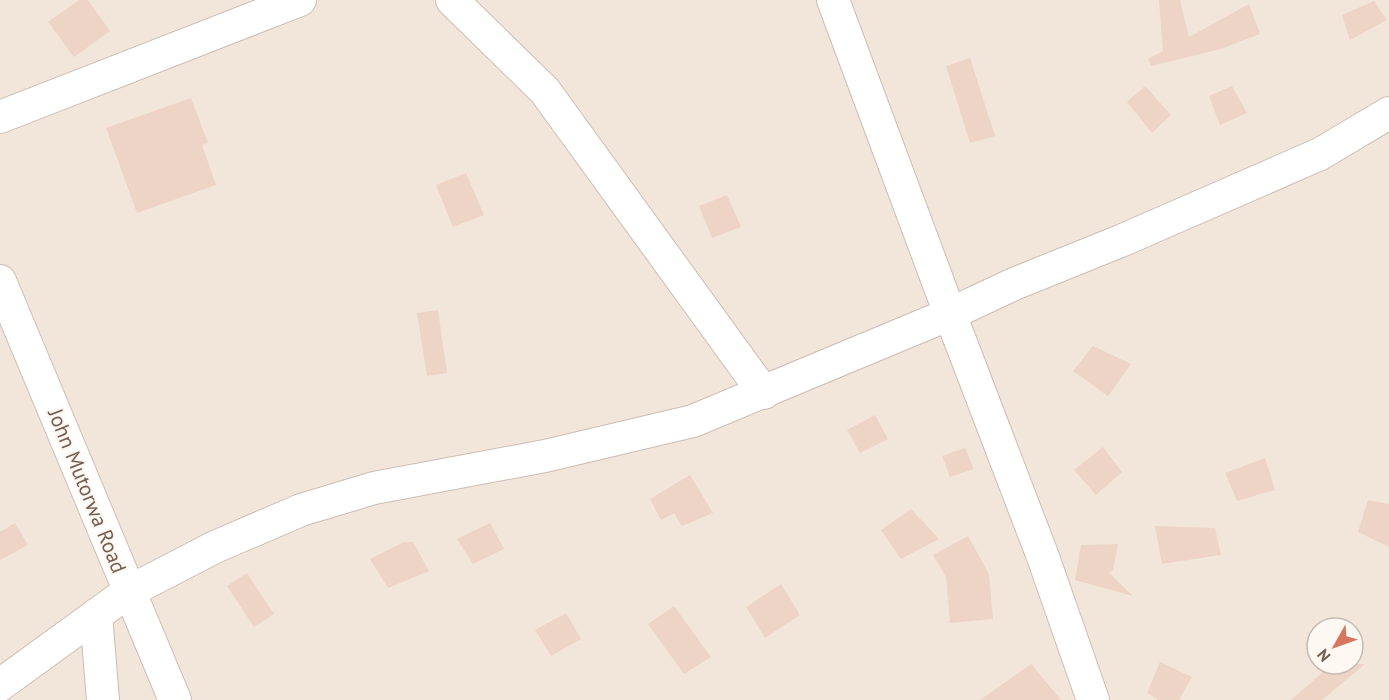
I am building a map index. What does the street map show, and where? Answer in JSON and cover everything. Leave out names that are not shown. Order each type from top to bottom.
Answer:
[{"type":"street","points":[[0,117],[300,0]]},
{"type":"street","points":[[452,0],[544,91],[764,393]]},
{"type":"street","points":[[833,0],[1043,557],[1093,700]]},
{"type":"street","points":[[0,685],[128,592],[215,547],[301,510],[374,489],[545,456],[693,421],[950,314],[1014,284],[1123,240],[1320,154],[1389,113]]},
{"type":"street","name":"John Mutorwa Road","points":[[0,280],[128,592],[175,700]]},
{"type":"street","points":[[96,615],[103,700]]},
{"type":"shaded area","points":[[0,0],[1389,0],[1389,700],[0,700]]},
{"type":"building","points":[[79,0],[88,0],[110,31],[74,57],[48,22]]},
{"type":"building","points":[[1159,0],[1180,0],[1189,37],[1249,4],[1260,34],[1221,49],[1151,66],[1148,59],[1163,51]]},
{"type":"building","points":[[1374,1],[1387,20],[1350,40],[1342,15]]},
{"type":"building","points":[[970,58],[995,136],[970,143],[946,66]]},
{"type":"building","points":[[1145,86],[1171,115],[1152,133],[1127,102]]},
{"type":"building","points":[[1232,86],[1247,113],[1220,125],[1209,96]]},
{"type":"building","points":[[191,98],[208,143],[202,145],[216,185],[137,213],[106,128]]},
{"type":"building","points":[[466,173],[484,215],[453,227],[436,185]]},
{"type":"building","points":[[727,195],[741,227],[712,238],[699,206]]},
{"type":"building","points":[[438,310],[447,373],[427,376],[417,313]]},
{"type":"building","points":[[1093,346],[1131,364],[1108,396],[1073,371]]},
{"type":"building","points":[[875,415],[888,439],[860,453],[847,430]]},
{"type":"building","points":[[1103,447],[1122,472],[1096,495],[1074,470]]},
{"type":"building","points":[[965,448],[974,469],[950,477],[942,456]]},
{"type":"building","points":[[1265,458],[1275,490],[1237,501],[1225,473]]},
{"type":"building","points":[[690,475],[713,513],[682,526],[674,513],[661,520],[650,499]]},
{"type":"building","points":[[1368,500],[1389,504],[1389,547],[1358,532]]},
{"type":"building","points":[[911,509],[939,539],[901,559],[881,530]]},
{"type":"building","points":[[15,523],[28,545],[0,560],[0,532]]},
{"type":"building","points":[[490,523],[504,549],[473,564],[457,539]]},
{"type":"building","points":[[1155,526],[1215,528],[1221,555],[1162,564]]},
{"type":"building","points":[[968,536],[989,574],[993,619],[950,623],[946,577],[933,555]]},
{"type":"building","points":[[404,542],[413,542],[429,571],[388,588],[370,559]]},
{"type":"building","points":[[1118,544],[1113,571],[1108,572],[1133,596],[1075,580],[1081,545]]},
{"type":"building","points":[[247,573],[274,614],[254,627],[227,586]]},
{"type":"building","points":[[781,584],[800,615],[765,638],[746,607]]},
{"type":"building","points":[[674,606],[711,657],[684,674],[648,624]]},
{"type":"building","points":[[566,613],[581,639],[551,656],[535,630]]},
{"type":"building","points":[[1160,662],[1192,677],[1179,700],[1158,700],[1147,693]]},
{"type":"building","points":[[1031,664],[1061,700],[980,700]]},
{"type":"building","points":[[1318,676],[1351,676],[1322,700],[1291,700]]}]
